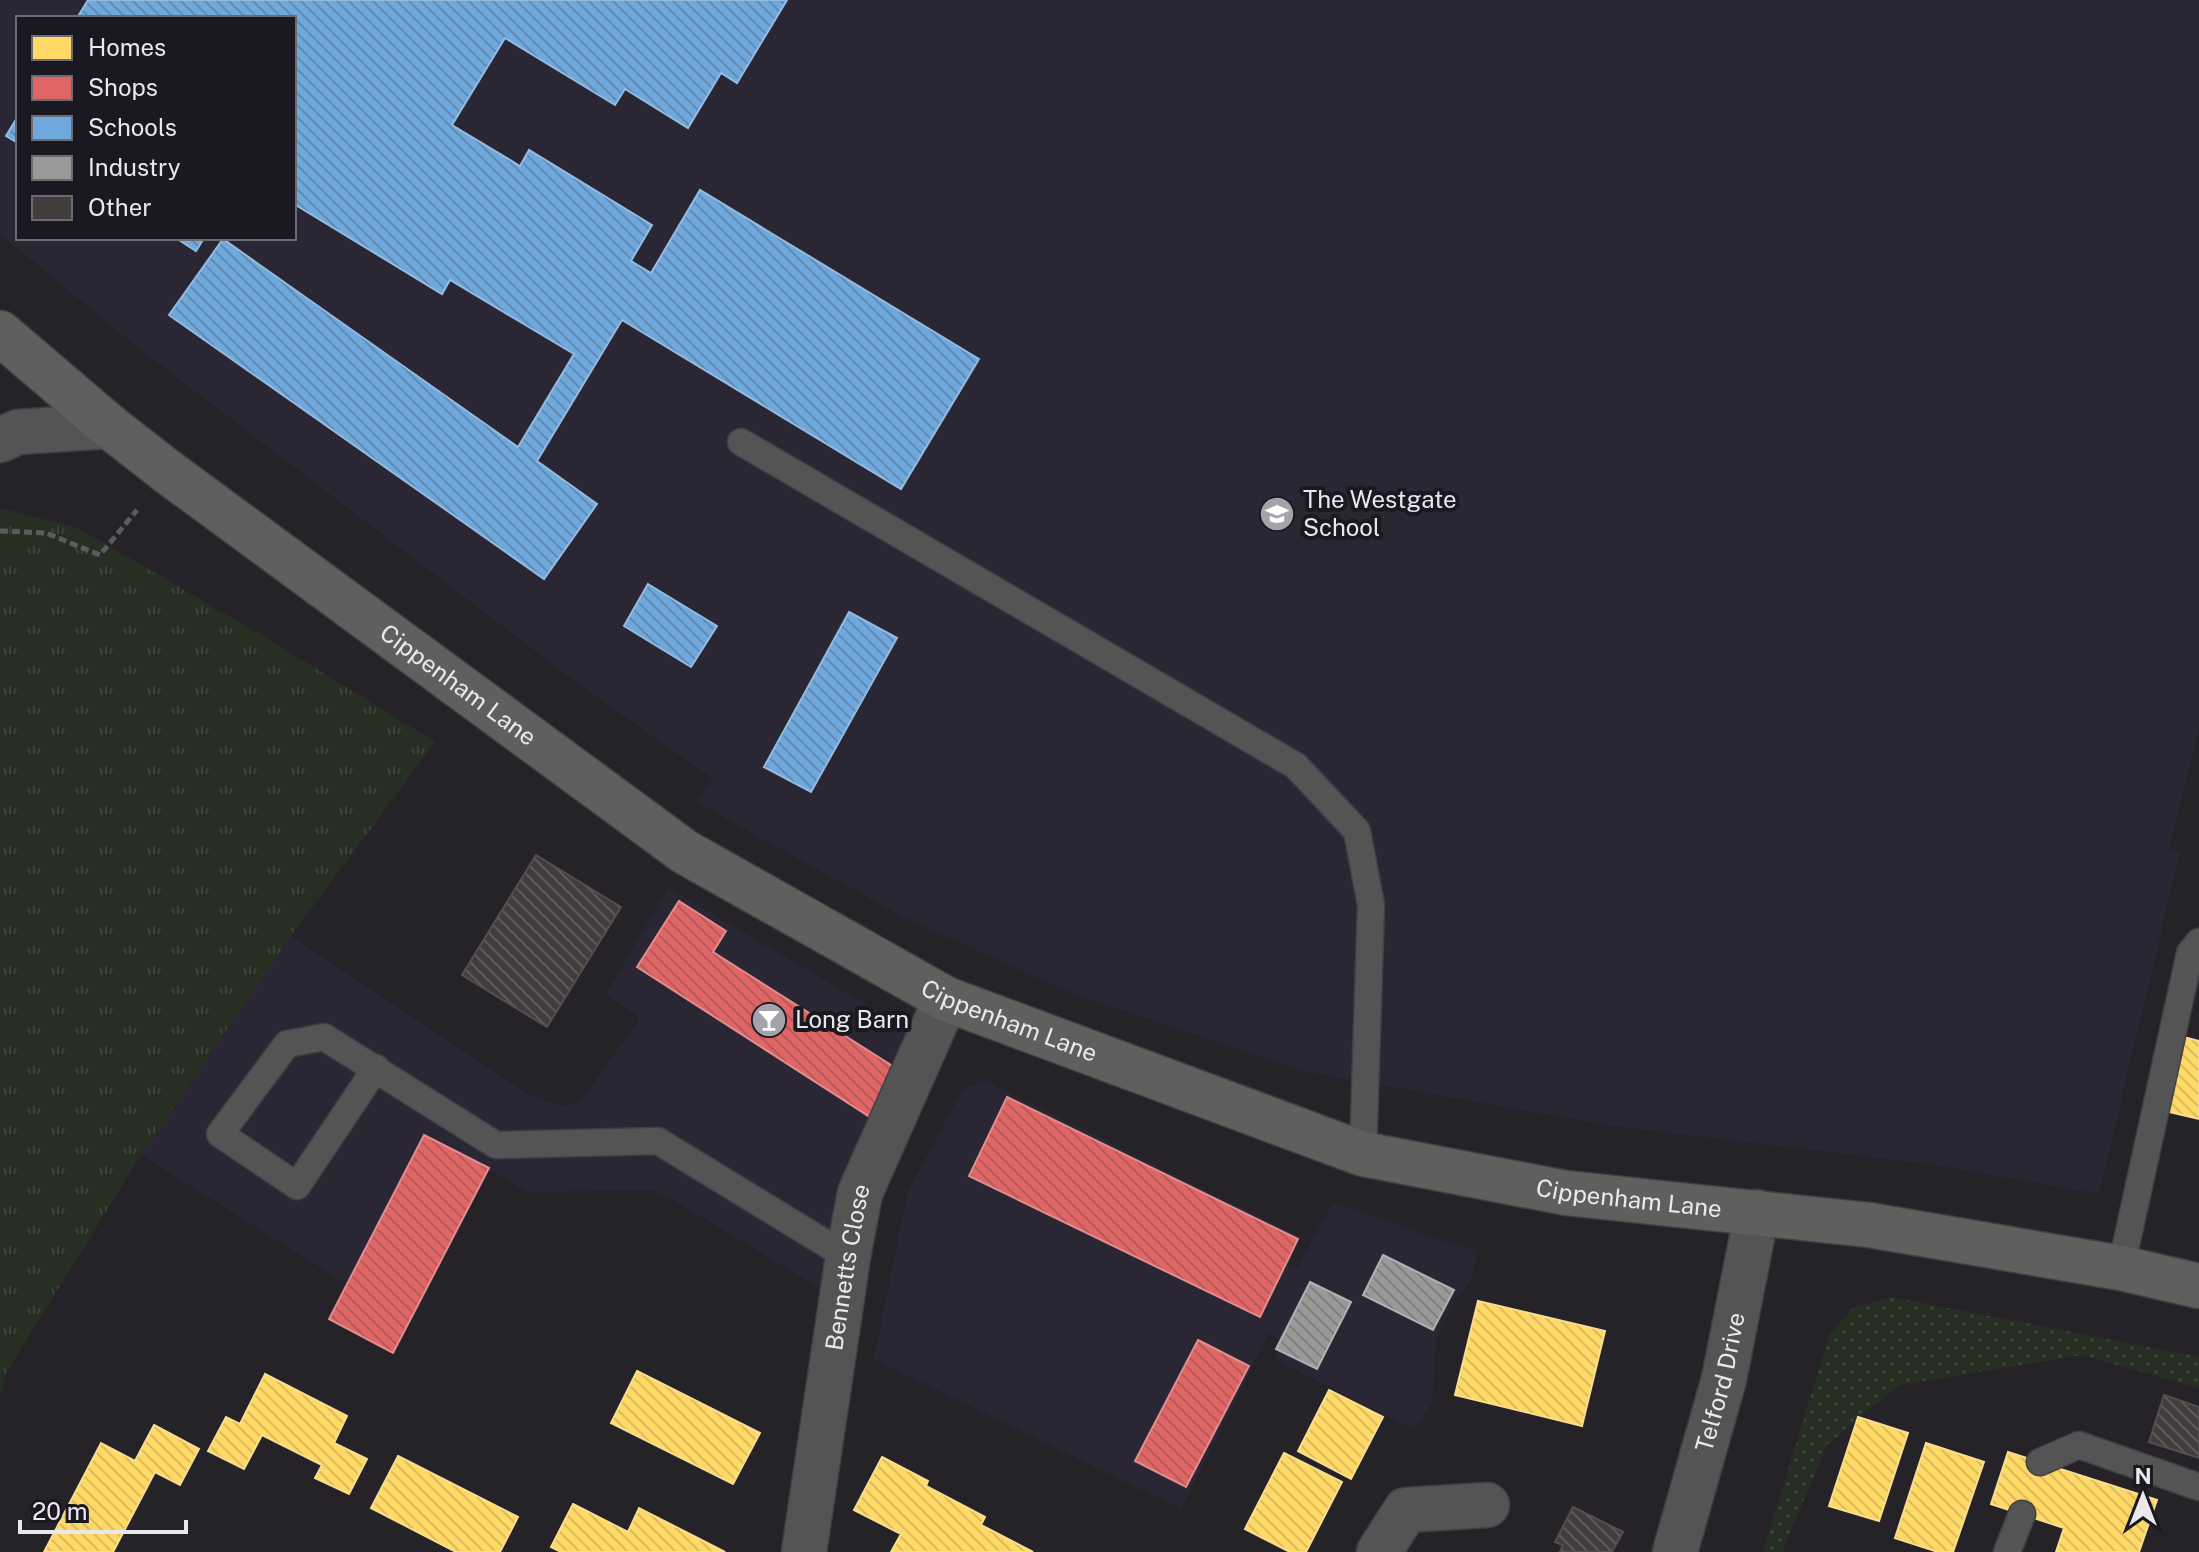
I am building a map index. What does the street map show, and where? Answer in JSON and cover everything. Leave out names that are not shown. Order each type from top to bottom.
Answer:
[{"type":"street","name":"Cippenham Lane","points":[[0,333],[168,472],[685,852],[946,999],[1363,1154],[1566,1193],[1869,1225],[2121,1268],[2199,1286]]},
{"type":"street","points":[[0,440],[18,432],[109,426]]},
{"type":"street","name":"Bennetts Close","points":[[804,1552],[860,1193],[946,999]]},
{"type":"street","name":"Telford Drive","points":[[1675,1552],[1726,1369],[1757,1212]]},
{"type":"street","points":[[1379,1552],[1406,1510],[1487,1505]]},
{"type":"lane","points":[[741,442],[1296,766],[1357,831],[1371,905],[1363,1154]]},
{"type":"lane","points":[[2121,1268],[2190,953],[2199,942]]},
{"type":"lane","points":[[376,1068],[297,1186],[220,1134],[287,1044],[324,1037],[376,1068],[496,1145],[658,1141],[848,1257]]},
{"type":"lane","points":[[2040,1462],[2079,1445],[2199,1487]]},
{"type":"lane","points":[[2007,1552],[2022,1514]]},
{"type":"path","points":[[0,531],[46,533],[100,555],[168,472]]},
{"type":"shaded area","name":"The Westgate School","points":[[0,0],[2199,0],[2199,728],[2169,848],[2180,853],[2099,1194],[1936,1165],[1606,1125],[1304,1071],[1074,994],[907,919],[696,802],[713,779],[573,680],[137,347],[0,234]]},
{"type":"shaded area","points":[[668,888],[910,1030],[853,1180],[821,1289],[677,1202],[651,1190],[527,1192],[432,1137],[348,1285],[141,1155],[291,936],[531,1096],[564,1107],[582,1099],[640,1018],[606,994]]},
{"type":"shaded area","points":[[985,1081],[1301,1237],[1288,1265],[1297,1269],[1333,1202],[1437,1239],[1478,1250],[1470,1282],[1454,1302],[1436,1341],[1432,1403],[1415,1430],[1274,1359],[1283,1342],[1269,1333],[1181,1509],[874,1359],[908,1191],[963,1089]]},
{"type":"green space","points":[[0,508],[78,528],[268,639],[435,742],[291,936],[141,1155],[6,1373],[0,1395]]},
{"type":"green space","points":[[1891,1297],[2199,1357],[2199,1388],[2082,1355],[1899,1385],[1827,1445],[1782,1552],[1763,1552],[1830,1334],[1853,1308]]},
{"type":"building: Homes","points":[[2180,1036],[2199,1041],[2199,1119],[2161,1110]]},
{"type":"building: Homes","points":[[1478,1301],[1605,1331],[1582,1426],[1455,1395]]},
{"type":"building: Homes","points":[[637,1371],[760,1433],[733,1484],[611,1423]]},
{"type":"building: Homes","points":[[265,1374],[347,1416],[334,1443],[367,1459],[349,1494],[315,1478],[322,1465],[262,1435],[244,1469],[208,1451],[226,1417],[240,1424]]},
{"type":"building: Homes","points":[[1329,1390],[1383,1417],[1351,1479],[1298,1451]]},
{"type":"building: Homes","points":[[1858,1417],[1908,1433],[1879,1521],[1829,1506]]},
{"type":"building: Homes","points":[[154,1425],[199,1449],[180,1485],[155,1472],[113,1552],[44,1552],[101,1443],[135,1461]]},
{"type":"building: Homes","points":[[1926,1443],[1984,1462],[1953,1552],[1938,1552],[1895,1538]]},
{"type":"building: Homes","points":[[2008,1452],[2157,1500],[2139,1552],[2056,1552],[2064,1528],[1991,1504]]},
{"type":"building: Homes","points":[[1284,1453],[1342,1482],[1306,1552],[1290,1552],[1245,1529]]},
{"type":"building: Homes","points":[[398,1456],[518,1517],[500,1552],[456,1552],[371,1508]]},
{"type":"building: Homes","points":[[882,1457],[928,1481],[926,1486],[985,1517],[981,1525],[1033,1552],[891,1552],[901,1534],[854,1510]]},
{"type":"building: Homes","points":[[573,1504],[628,1532],[639,1508],[725,1552],[561,1552],[551,1547]]},
{"type":"building: Shops","name":"Long Barn","points":[[679,901],[726,931],[713,952],[902,1072],[873,1119],[637,967]]},
{"type":"building: Shops","points":[[1007,1097],[1298,1239],[1260,1317],[969,1176]]},
{"type":"building: Shops","points":[[424,1135],[489,1168],[393,1353],[329,1319]]},
{"type":"building: Shops","points":[[1198,1340],[1249,1366],[1186,1487],[1135,1461]]},
{"type":"building: Schools","points":[[88,0],[787,0],[737,83],[721,73],[688,128],[625,89],[615,105],[505,38],[452,125],[520,166],[529,150],[652,225],[631,261],[651,273],[700,190],[979,359],[901,489],[622,320],[537,461],[597,504],[544,579],[169,315],[224,240],[518,447],[574,354],[450,280],[442,294],[296,205],[296,16],[78,16]]},
{"type":"building: Schools","points":[[16,119],[16,142],[6,136]]},
{"type":"building: Schools","points":[[179,240],[203,240],[196,251]]},
{"type":"building: Schools","points":[[648,584],[717,626],[691,667],[624,626]]},
{"type":"building: Schools","points":[[849,612],[897,638],[811,792],[764,767]]},
{"type":"building: Industry","points":[[1383,1255],[1454,1290],[1433,1330],[1363,1295]]},
{"type":"building: Industry","points":[[1310,1282],[1351,1302],[1317,1369],[1276,1349]]},
{"type":"building: Other","points":[[536,855],[621,907],[547,1027],[462,975]]},
{"type":"building: Other","points":[[2164,1395],[2199,1407],[2199,1458],[2149,1442]]},
{"type":"building: Other","points":[[1573,1507],[1623,1532],[1612,1552],[1560,1552],[1563,1545],[1555,1542]]},
{"type":"place","name":"The Westgate School","points":[[1277,514]]},
{"type":"place","name":"Long Barn","points":[[769,1020]]}]
